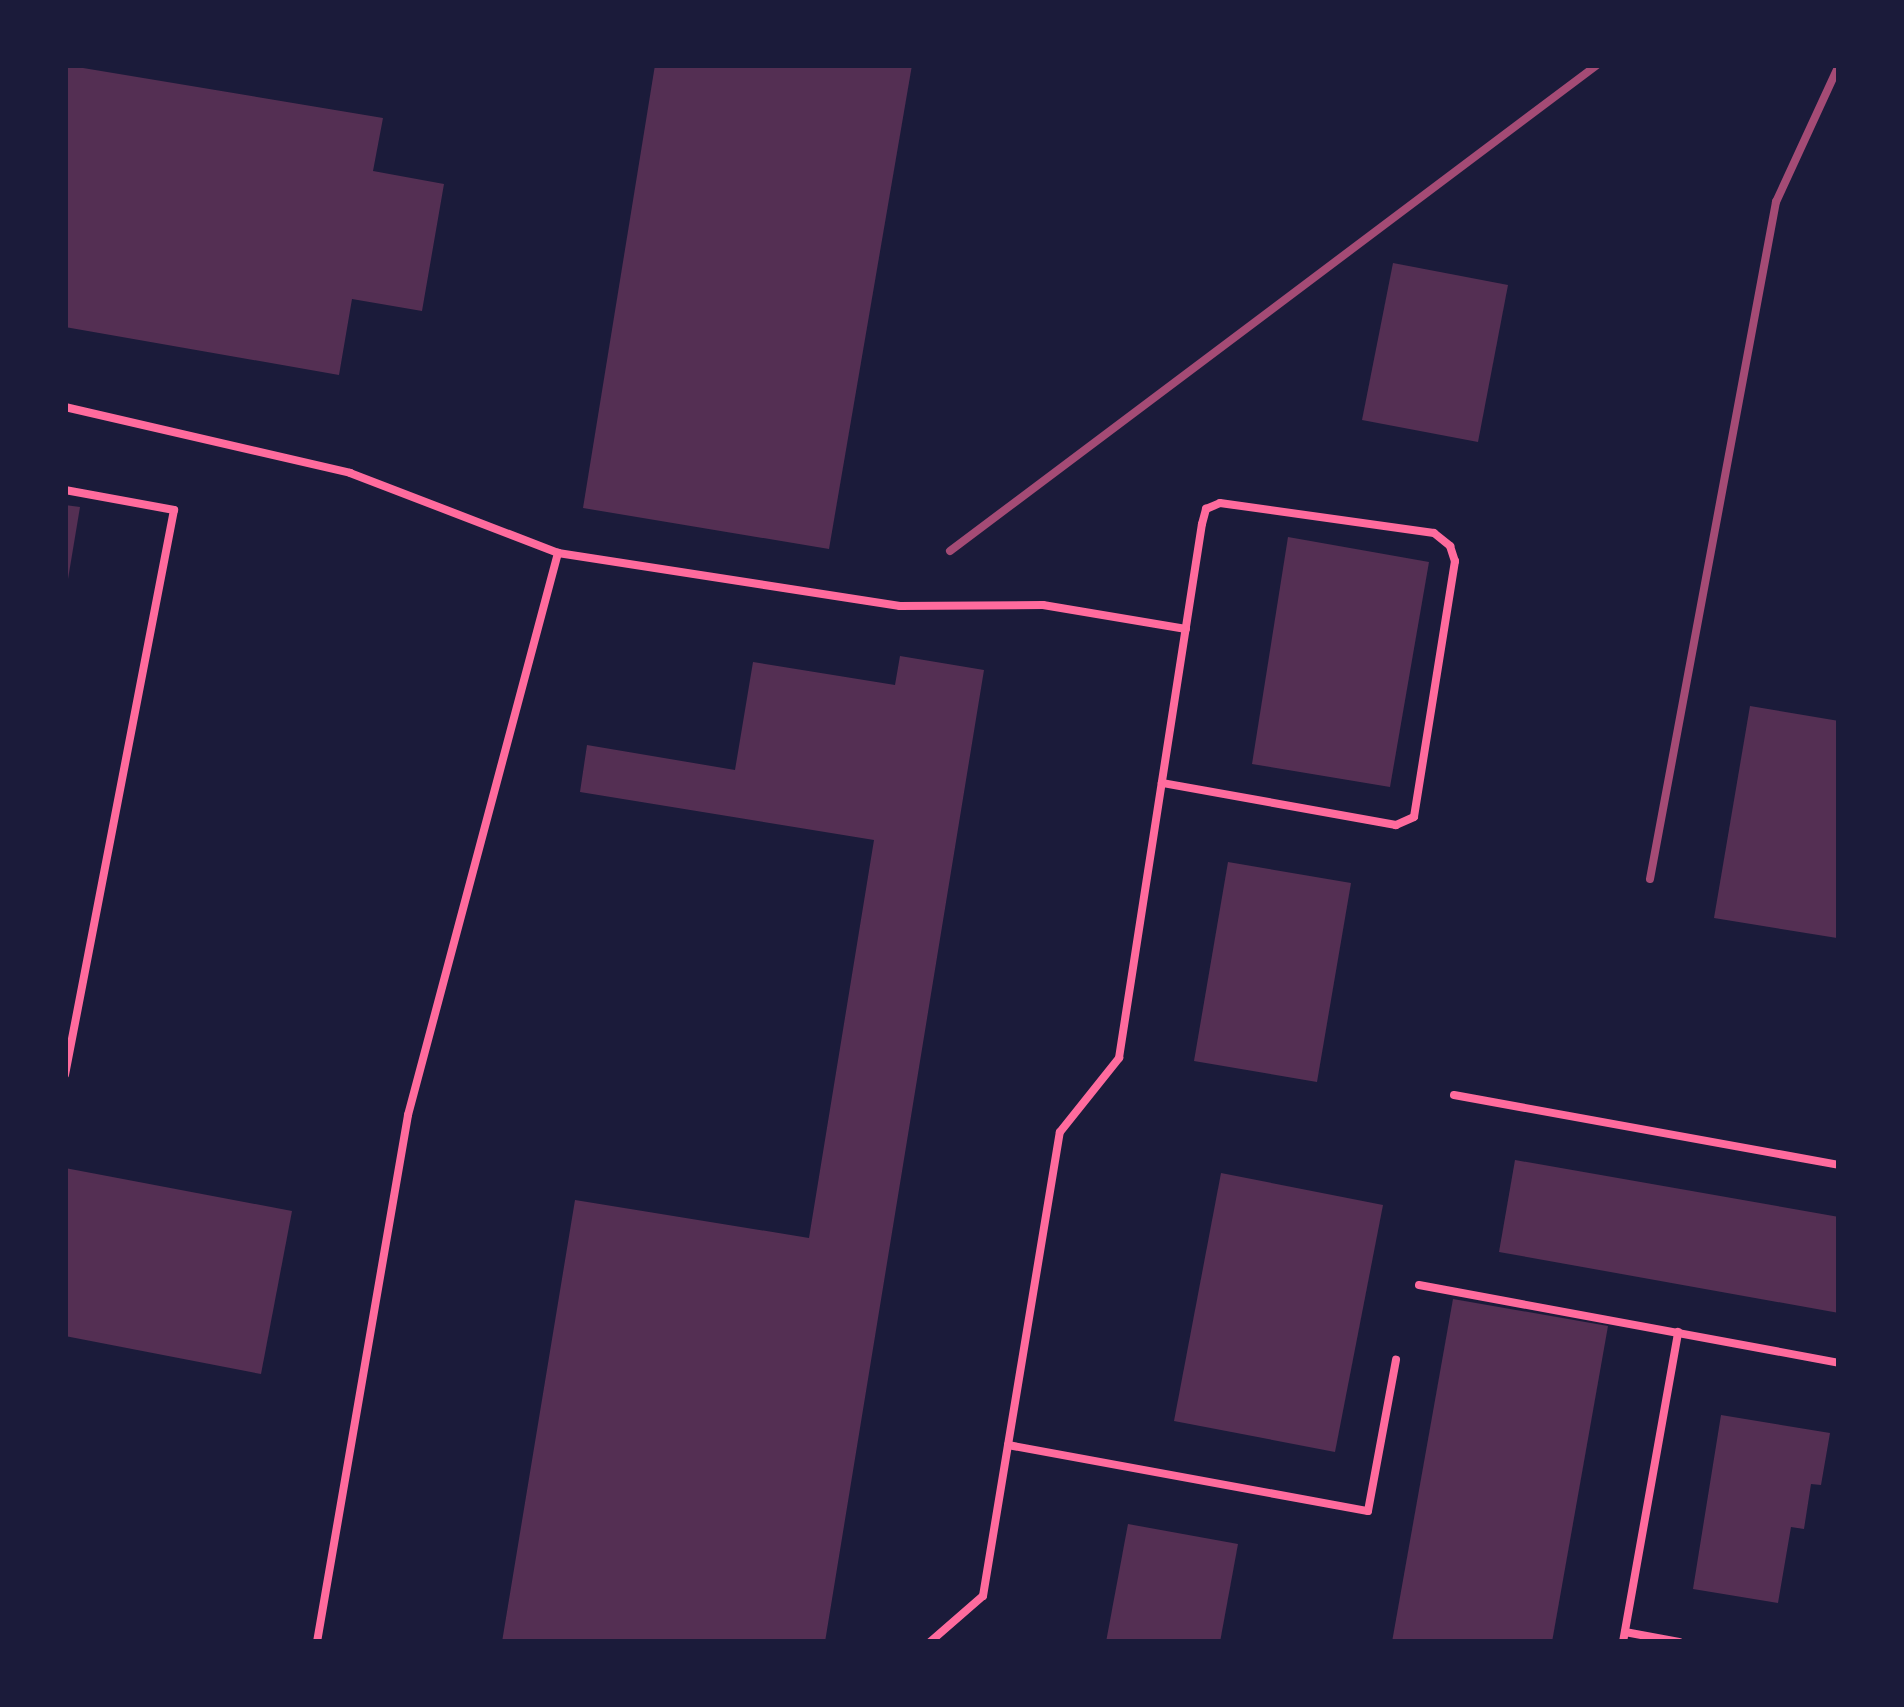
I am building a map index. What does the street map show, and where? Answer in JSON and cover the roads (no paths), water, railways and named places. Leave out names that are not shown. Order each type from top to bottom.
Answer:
[{"type":"lane","points":[[65,407],[350,473],[558,554],[900,606],[1043,605],[1186,629]]},
{"type":"lane","points":[[65,490],[174,510],[65,1075]]},
{"type":"lane","points":[[930,1642],[983,1596],[1060,1132],[1119,1058],[1202,524],[1206,509],[1220,502],[1434,533],[1455,561],[1414,817],[1396,825],[1162,782]]},
{"type":"lane","points":[[318,1642],[408,1115],[558,554]]},
{"type":"lane","points":[[1454,1095],[1839,1165]]},
{"type":"lane","points":[[1419,1285],[1839,1363]]},
{"type":"lane","points":[[1678,1332],[1624,1637],[1679,1642]]},
{"type":"lane","points":[[1008,1445],[1368,1510],[1396,1360]]},
{"type":"railway","points":[[950,551],[1597,65]]},
{"type":"railway","points":[[1650,879],[1776,202],[1839,65]]}]
